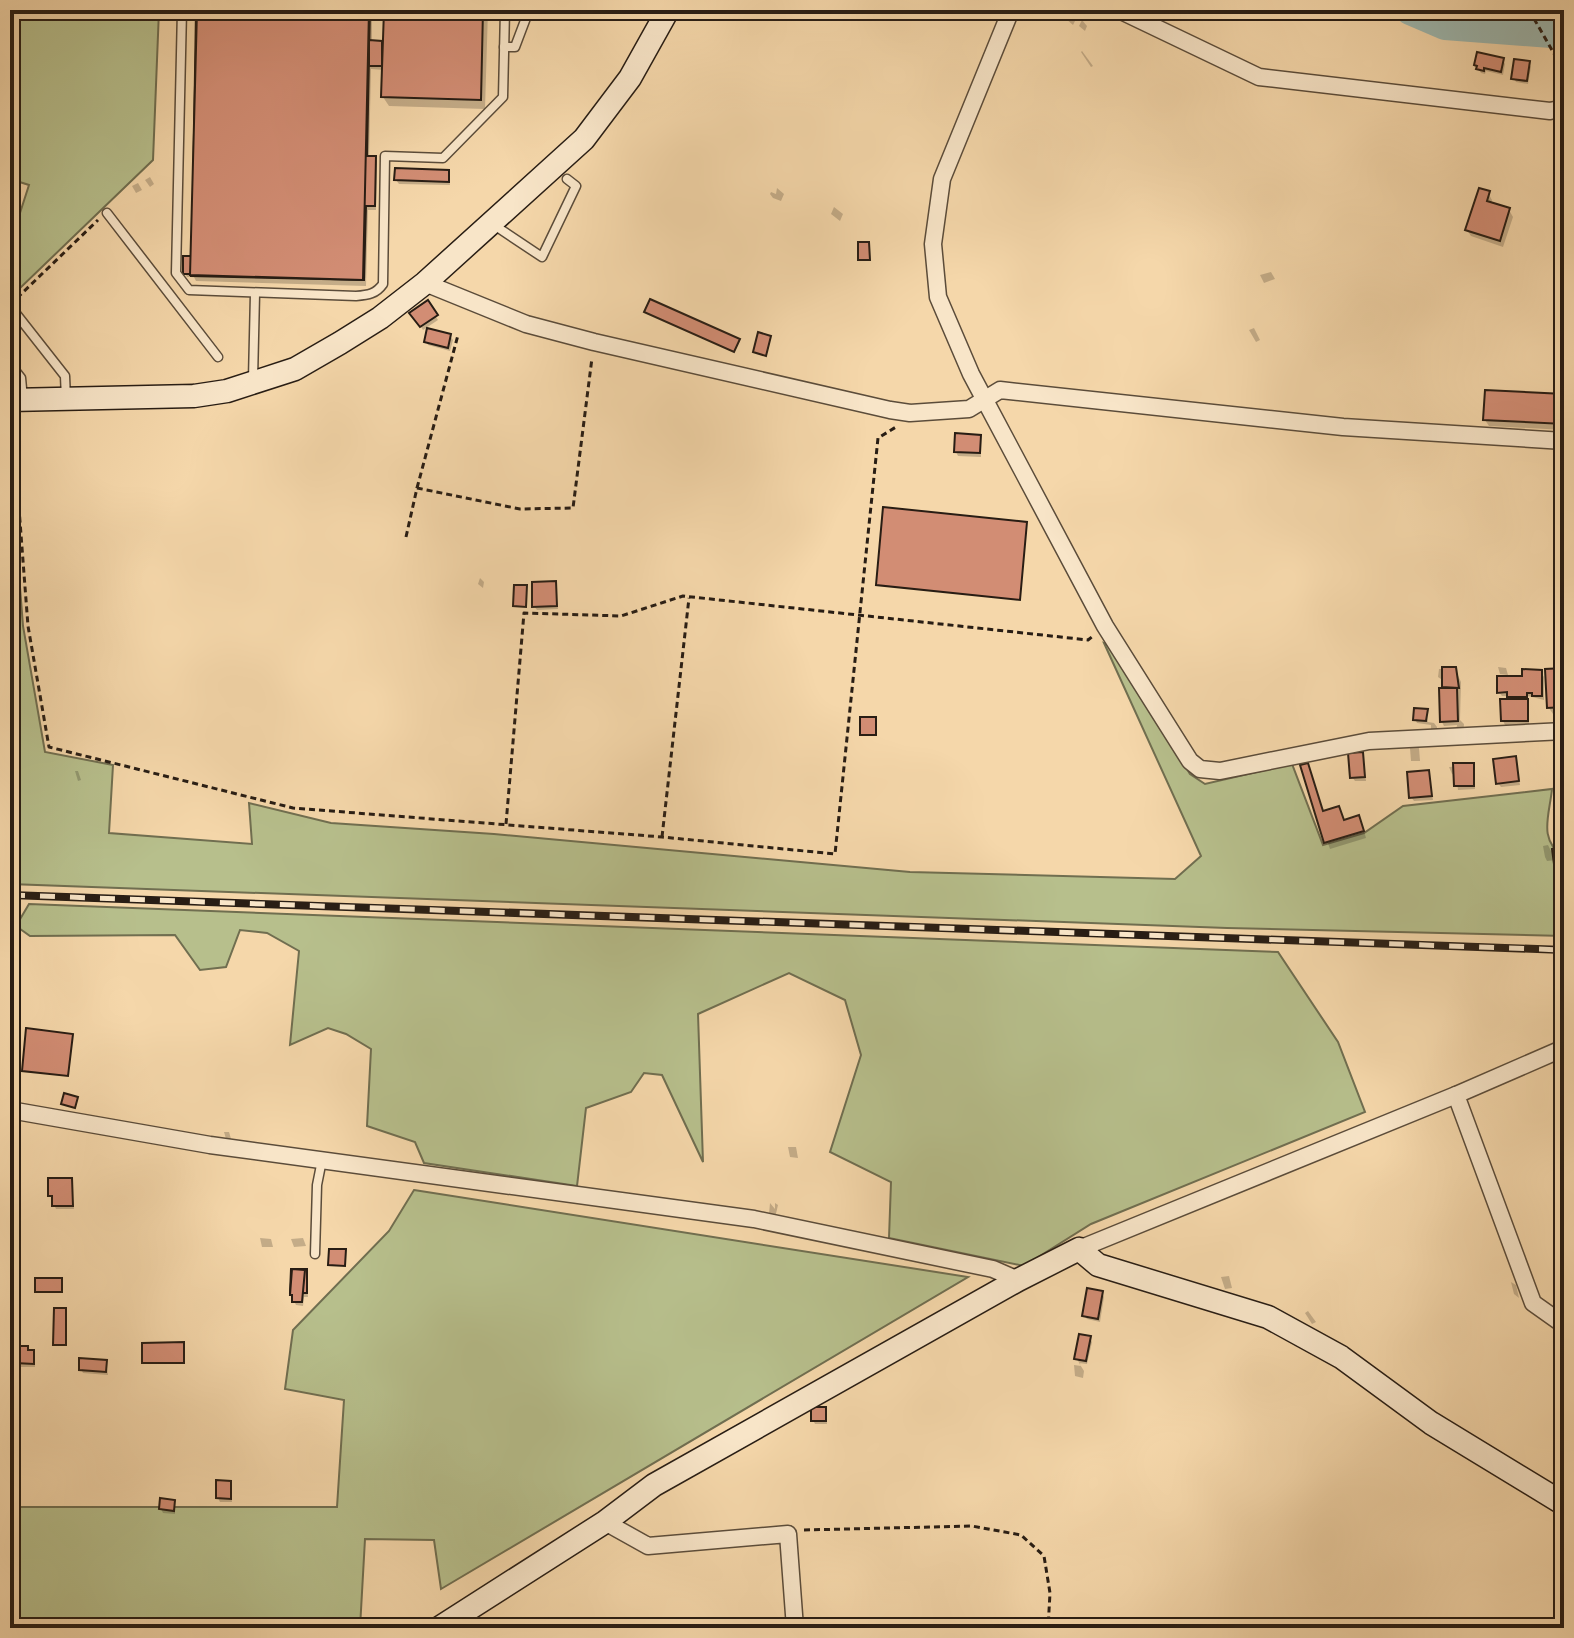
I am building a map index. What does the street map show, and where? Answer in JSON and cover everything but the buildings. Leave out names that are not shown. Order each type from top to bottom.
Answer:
[{"type":"street","points":[[15,400],[194,396],[253,384],[295,369],[340,343],[380,318],[425,283],[584,139],[630,78],[668,10]]},
{"type":"street","points":[[1011,10],[942,179],[933,244],[938,297],[971,374],[1105,626],[1190,761],[1200,769],[1220,771],[1369,741],[1564,731]]},
{"type":"street","points":[[1119,10],[1259,77],[1550,111],[1564,108]]},
{"type":"street","points":[[425,283],[526,324],[910,413],[969,409],[1000,390],[1343,427],[1564,441]]},
{"type":"street","points":[[439,1628],[605,1522],[654,1485],[1018,1280],[1079,1249],[1564,1048]]},
{"type":"street","points":[[1456,1095],[1533,1303],[1564,1325]]},
{"type":"street","points":[[10,1110],[210,1145],[754,1219],[993,1269],[1018,1280]]},
{"type":"street","points":[[1079,1249],[1098,1265],[1268,1317],[1341,1357],[1431,1423],[1564,1504]]},
{"type":"street","points":[[605,1522],[648,1546],[788,1534],[795,1628]]},
{"type":"lane","points":[[182,10],[176,273],[189,290],[356,296],[379,291],[383,284],[385,156],[443,158],[503,97],[505,10]]},
{"type":"lane","points":[[504,47],[515,47],[529,10]]},
{"type":"lane","points":[[491,223],[542,257],[576,186],[567,179]]},
{"type":"lane","points":[[107,213],[218,357]]},
{"type":"lane","points":[[168,292],[182,282]]},
{"type":"lane","points":[[253,384],[255,294]]},
{"type":"lane","points":[[10,304],[65,376],[66,399]]},
{"type":"lane","points":[[10,364],[21,378],[15,400]]},
{"type":"lane","points":[[315,1254],[317,1185],[322,1160]]},
{"type":"path","points":[[1529,11],[1564,71]]},
{"type":"path","points":[[10,304],[107,213]]},
{"type":"path","points":[[406,537],[458,335]]},
{"type":"path","points":[[417,488],[520,509],[573,508],[594,342]]},
{"type":"path","points":[[15,400],[28,626],[49,747],[293,808],[835,854],[878,438],[907,420],[910,413]]},
{"type":"path","points":[[506,825],[524,613],[621,616],[690,596],[1088,640],[1105,626]]},
{"type":"path","points":[[662,837],[690,596]]},
{"type":"path","points":[[788,1534],[809,1528],[972,1526],[1021,1535],[1044,1556],[1050,1593],[1048,1628]]},
{"type":"green space","points":[[10,10],[159,10],[153,160],[16,292],[10,291],[10,244],[29,185],[10,179]]},
{"type":"green space","points":[[10,458],[23,626],[45,752],[113,765],[109,833],[252,844],[249,803],[331,823],[494,834],[910,872],[1175,879],[1201,856],[1104,643],[1114,647],[1190,774],[1205,784],[1292,764],[1323,845],[1364,833],[1403,806],[1552,789],[1547,827],[1551,843],[1564,858],[1564,936],[1227,928],[10,884]]},
{"type":"green space","points":[[29,904],[1278,952],[1338,1042],[1365,1112],[1091,1224],[1024,1266],[889,1238],[891,1182],[830,1152],[861,1055],[845,1000],[789,973],[698,1014],[703,1162],[662,1075],[644,1073],[631,1092],[586,1108],[577,1186],[424,1163],[415,1142],[367,1126],[371,1049],[346,1034],[328,1028],[290,1045],[299,951],[267,933],[240,930],[226,967],[200,970],[175,935],[30,936],[16,926]]},
{"type":"green space","points":[[414,1190],[968,1277],[441,1589],[434,1540],[365,1539],[360,1628],[10,1628],[10,1507],[337,1507],[344,1400],[285,1389],[293,1330],[389,1231]]},
{"type":"waterway","points":[[1410,10],[1445,25],[1564,34]]},
{"type":"railway","points":[[10,895],[1564,950]]}]
